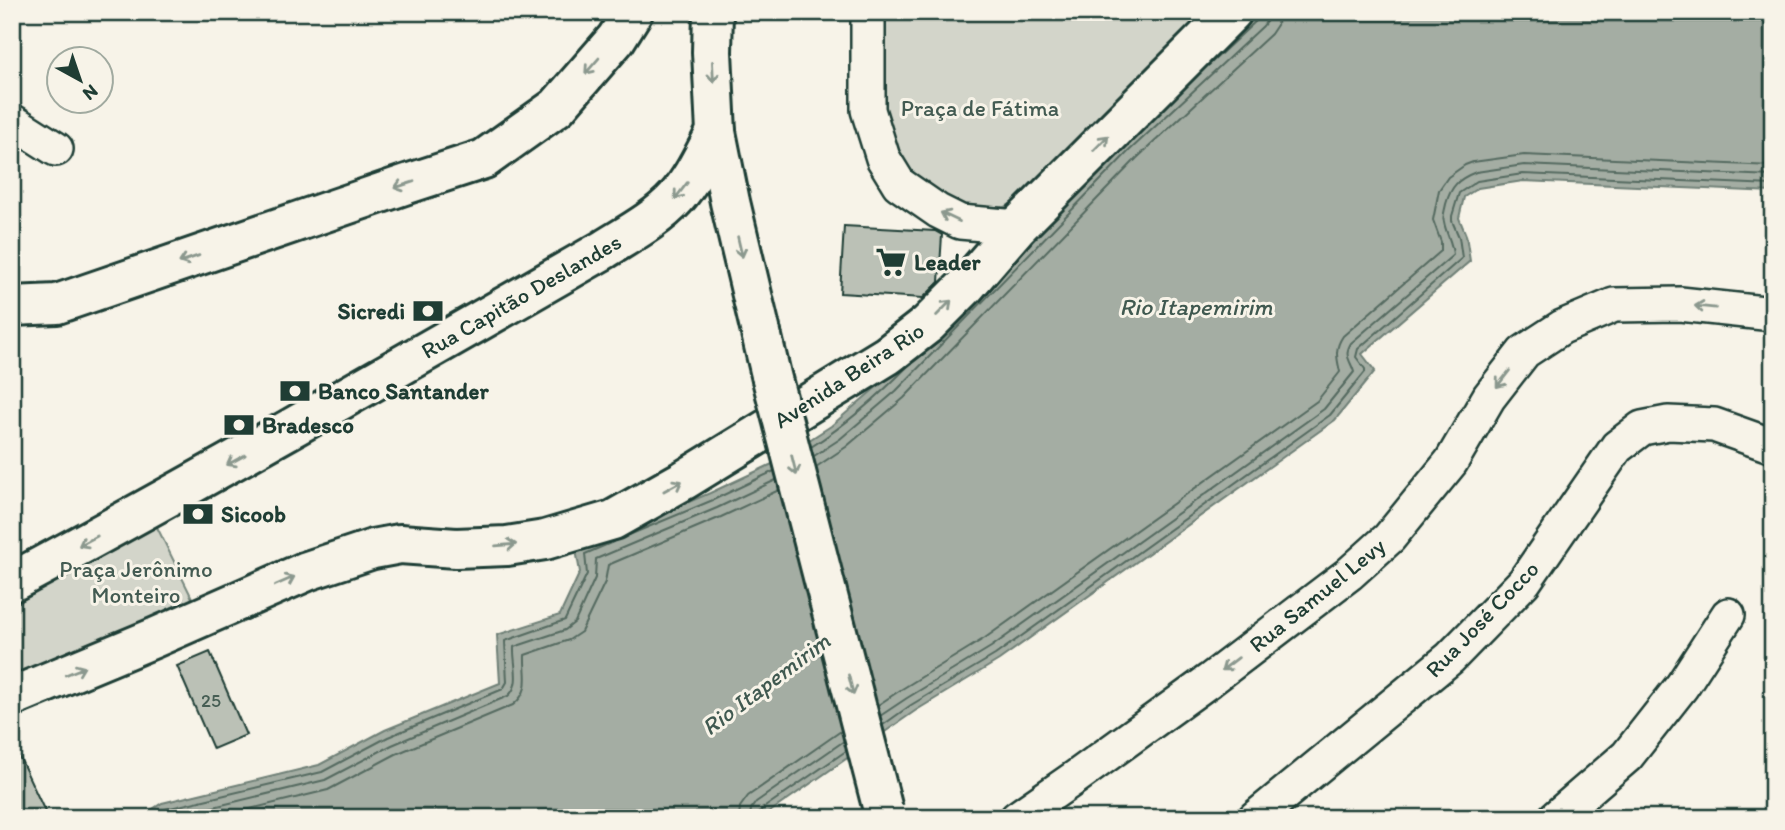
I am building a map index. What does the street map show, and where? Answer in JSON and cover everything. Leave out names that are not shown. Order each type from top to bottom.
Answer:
[{"type":"main road","points":[[12,306],[57,304],[484,159],[557,107],[616,39],[633,12]]},
{"type":"main road","points":[[713,12],[716,132],[730,202],[771,375],[883,814]]},
{"type":"main road","name":"Avenida Beira Rio","points":[[12,696],[307,571],[373,549],[400,544],[456,548],[507,546],[545,540],[613,520],[684,480],[888,355],[928,324],[965,287],[1017,227],[1232,12]]},
{"type":"main road","name":"Rua Capitão Deslandes","points":[[12,582],[148,509],[569,270],[651,219],[676,198],[716,132]]},
{"type":"street","points":[[868,12],[868,110],[883,159],[899,184],[937,211],[960,222],[1017,227]]},
{"type":"street","points":[[12,121],[56,149]]},
{"type":"street","name":"Rua Samuel Levy","points":[[1017,818],[1210,680],[1349,574],[1389,538],[1451,462],[1489,397],[1524,352],[1562,327],[1614,305],[1680,304],[1773,314]]},
{"type":"street","name":"Rua José Cocco","points":[[1255,818],[1450,658],[1524,582],[1617,447],[1642,428],[1668,423],[1714,425],[1773,446]]},
{"type":"street","points":[[1555,818],[1628,756],[1682,686],[1728,615]]},
{"type":"green space","name":"Praça de Fátima","points":[[882,12],[1206,12],[1035,189],[1005,207],[977,208],[951,206],[904,169],[881,108]]},
{"type":"green space","name":"Praça Jerônimo Monteiro","points":[[155,523],[195,604],[12,677],[12,606]]},
{"type":"water","name":"Rio Itapemirim","points":[[1256,12],[1773,12],[1773,192],[1523,181],[1478,188],[1464,197],[1459,218],[1466,235],[1470,261],[1362,354],[1375,371],[1335,420],[999,660],[915,711],[761,818],[139,818],[162,803],[319,765],[385,730],[500,683],[497,635],[560,615],[580,572],[576,550],[770,465],[831,426],[886,379],[1119,139]]},
{"type":"building","name":"Leader","points":[[844,226],[935,231],[942,235],[939,282],[923,298],[840,293]]},
{"type":"building","points":[[210,652],[246,735],[213,749],[177,666]]},
{"type":"building","points":[[12,741],[48,818],[12,818]]},
{"type":"place","name":"Leader","points":[[891,262]]},
{"type":"place","name":"Sicredi","points":[[428,311]]},
{"type":"place","name":"Banco Santander","points":[[295,391]]},
{"type":"place","name":"Bradesco","points":[[239,425]]},
{"type":"place","name":"Sicoob","points":[[198,514]]}]
